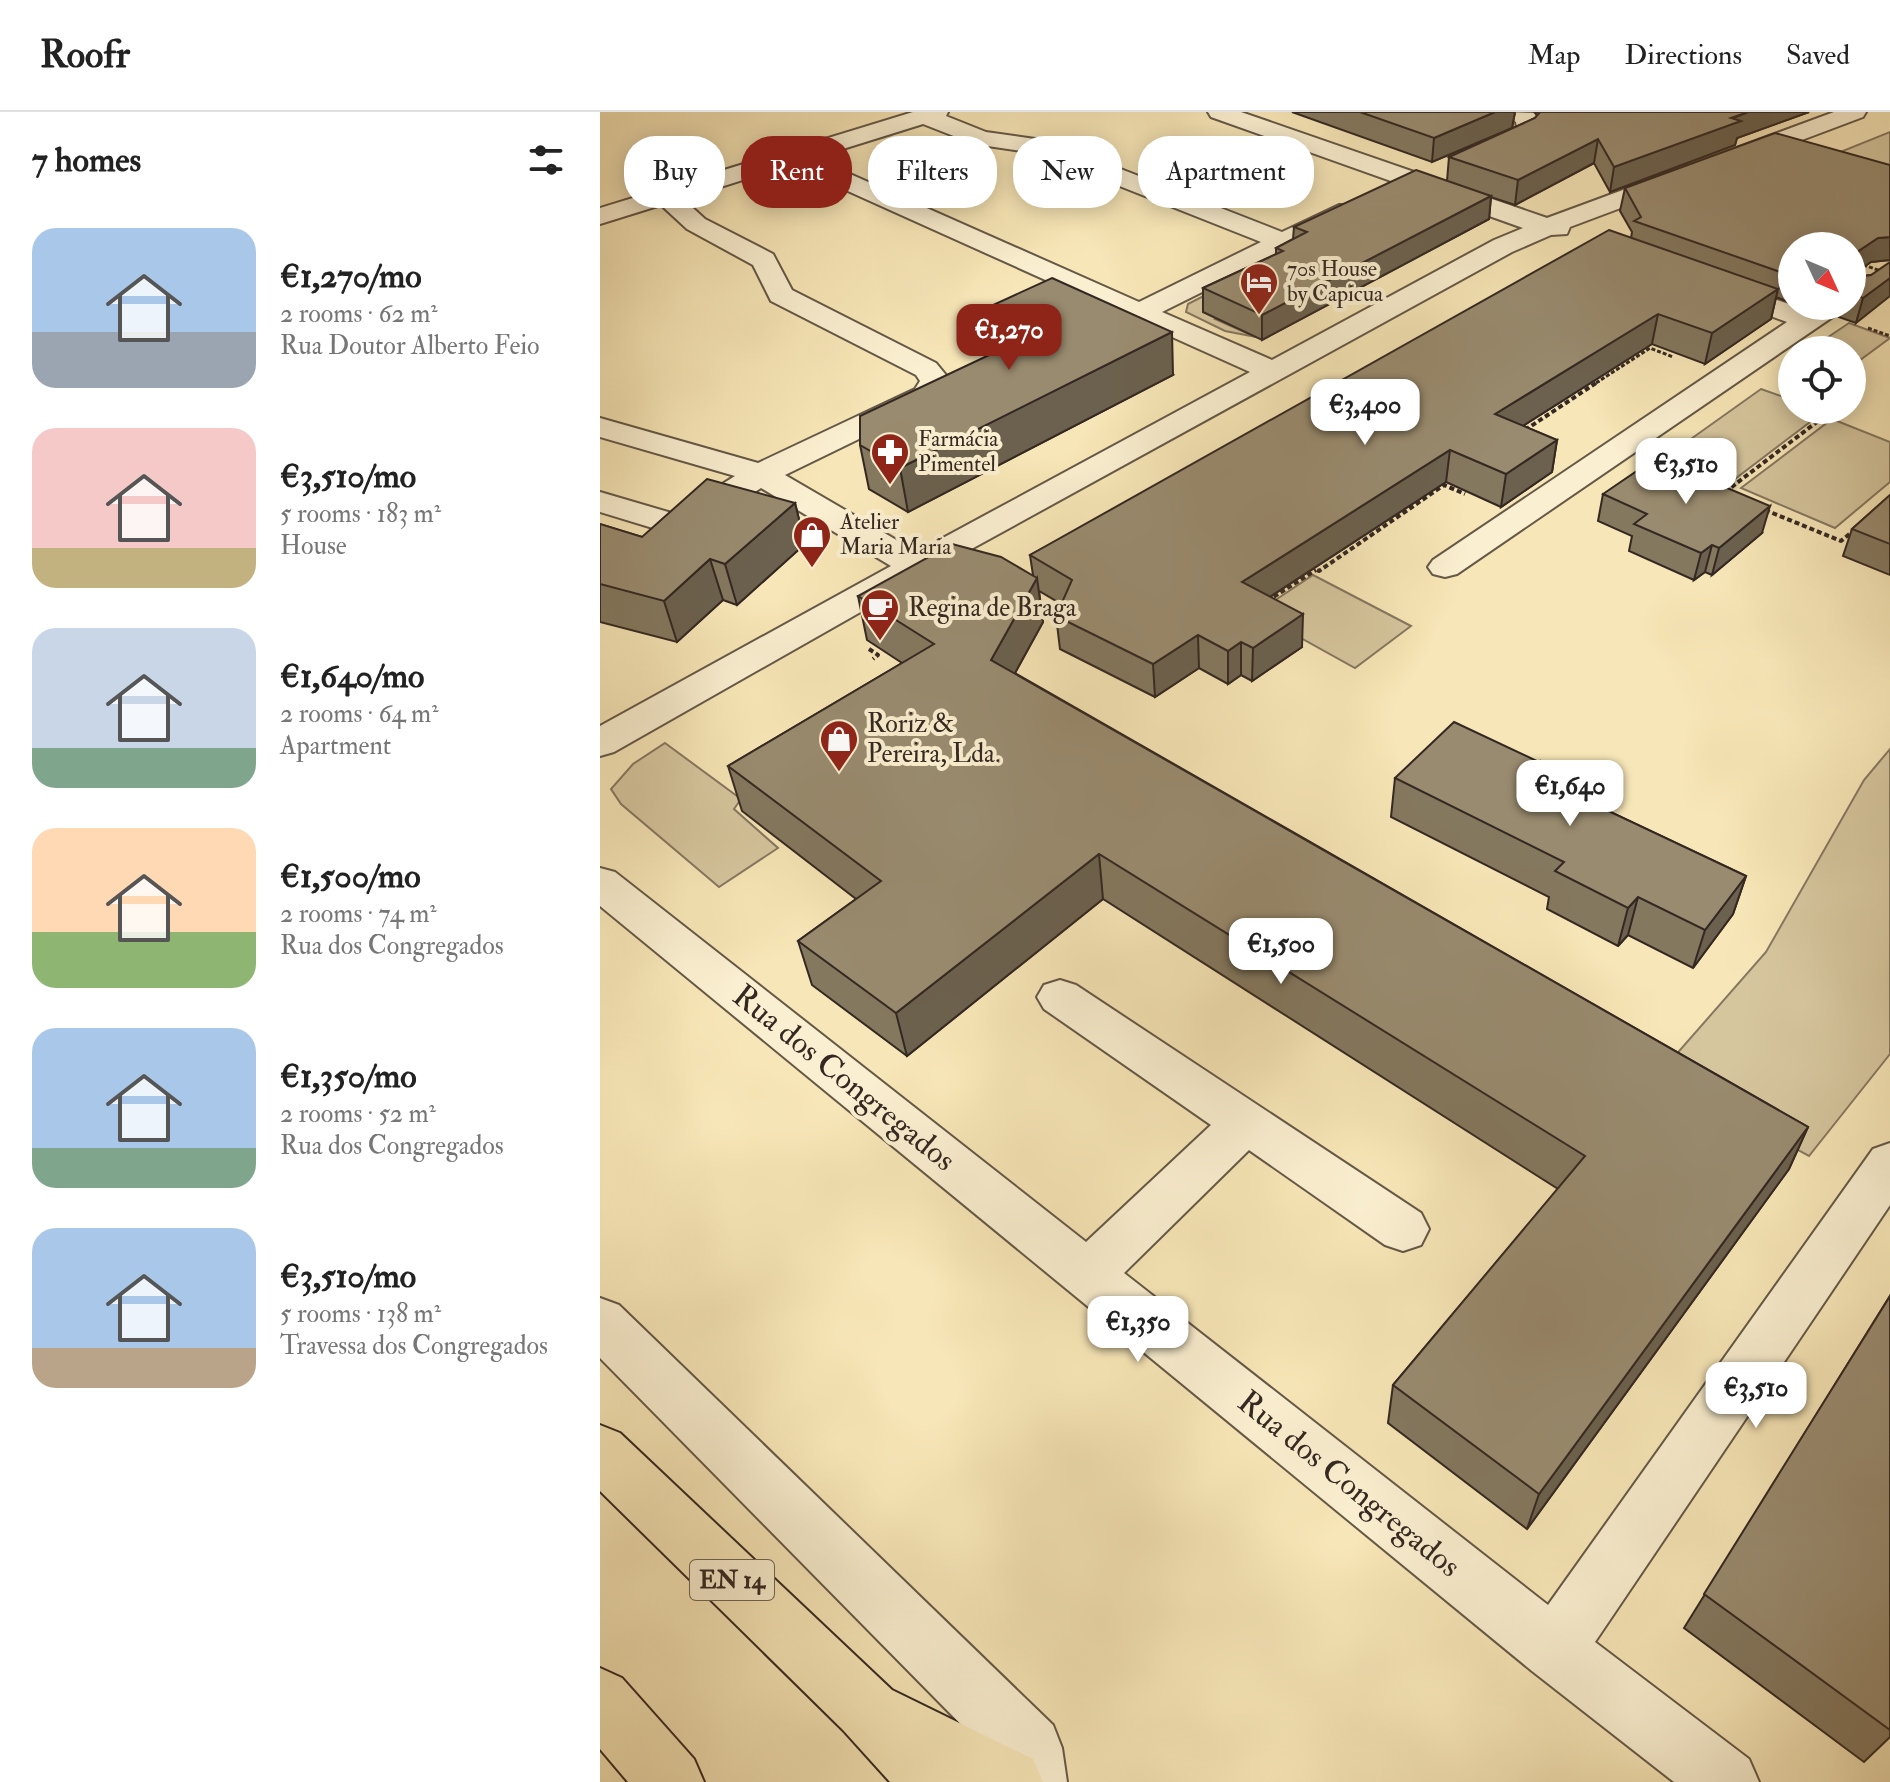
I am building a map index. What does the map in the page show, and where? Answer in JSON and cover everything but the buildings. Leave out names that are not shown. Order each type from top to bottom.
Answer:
[{"type":"highway","name":"EN 14","points":[[600,1452],[865,1708],[934,1782]]},
{"type":"highway","points":[[600,1700],[671,1782]]},
{"type":"highway","points":[[865,1708],[1010,1782]]},
{"type":"street","points":[[1219,112],[1413,182],[1591,241]]},
{"type":"street","points":[[600,743],[916,566],[1503,246],[1855,112]]},
{"type":"street","points":[[852,139],[931,114],[982,139],[1041,146],[1283,242]]},
{"type":"street","points":[[1142,311],[1383,192],[1454,167],[1522,135],[1529,130],[1529,114]]},
{"type":"street","points":[[852,184],[1274,372]]},
{"type":"street","points":[[600,216],[628,208]]},
{"type":"street","points":[[600,502],[679,526],[761,474],[926,395],[935,380],[926,369],[781,295],[764,260],[696,224],[678,208]]},
{"type":"street","points":[[1696,279],[1778,302]]},
{"type":"street","points":[[1445,567],[1809,320]]},
{"type":"street","points":[[600,427],[761,474],[916,566]]},
{"type":"street","name":"Rua dos Congregados","points":[[600,883],[1554,1649],[1726,1782]]},
{"type":"street","points":[[1060,997],[1403,1229]]},
{"type":"street","points":[[1088,1274],[1244,1124]]},
{"type":"street","points":[[1554,1649],[1890,1164]]},
{"type":"street","points":[[600,1322],[1030,1748],[1034,1782]]},
{"type":"path","points":[[1866,266],[1881,271]]},
{"type":"path","points":[[1515,436],[1641,354],[1627,348]]},
{"type":"path","points":[[1715,499],[1814,424]]},
{"type":"path","points":[[1423,483],[1436,490]]},
{"type":"path","points":[[1267,601],[1376,534],[1383,525],[1444,485],[1473,498]]},
{"type":"path","points":[[1712,487],[1739,499]]},
{"type":"path","points":[[1754,505],[1841,541],[1861,524]]},
{"type":"path","points":[[1299,561],[1316,570]]},
{"type":"path","points":[[873,659],[878,655]]},
{"type":"shaded area","points":[[1890,132],[1890,191],[1813,163]]},
{"type":"shaded area","points":[[1219,288],[1237,306],[1215,319],[1256,337],[1225,331],[1186,312],[1188,304]]},
{"type":"shaded area","points":[[1849,323],[1890,338],[1866,356],[1866,336],[1830,336]]},
{"type":"shaded area","points":[[1761,389],[1778,395],[1778,424],[1807,424],[1723,488],[1660,461]]},
{"type":"shaded area","points":[[1825,424],[1845,424],[1890,442],[1890,482],[1835,528],[1741,488]]},
{"type":"shaded area","points":[[1313,575],[1411,626],[1355,668],[1256,613]]},
{"type":"shaded area","points":[[665,743],[741,799],[734,809],[778,848],[719,887],[621,804],[611,789],[633,764]]},
{"type":"shaded area","points":[[1890,749],[1890,1054],[1809,1156],[1659,1074],[1766,952],[1864,780]]},
{"type":"place","name":"70s House by Capicua","points":[[1259,316]]},
{"type":"place","name":"Farmácia Pimentel","points":[[890,486]]},
{"type":"place","name":"Atelier Maria Maria","points":[[812,569]]},
{"type":"place","name":"Regina de Braga","points":[[880,642]]},
{"type":"place","name":"Roriz & Pereira, Lda.","points":[[839,773]]}]
